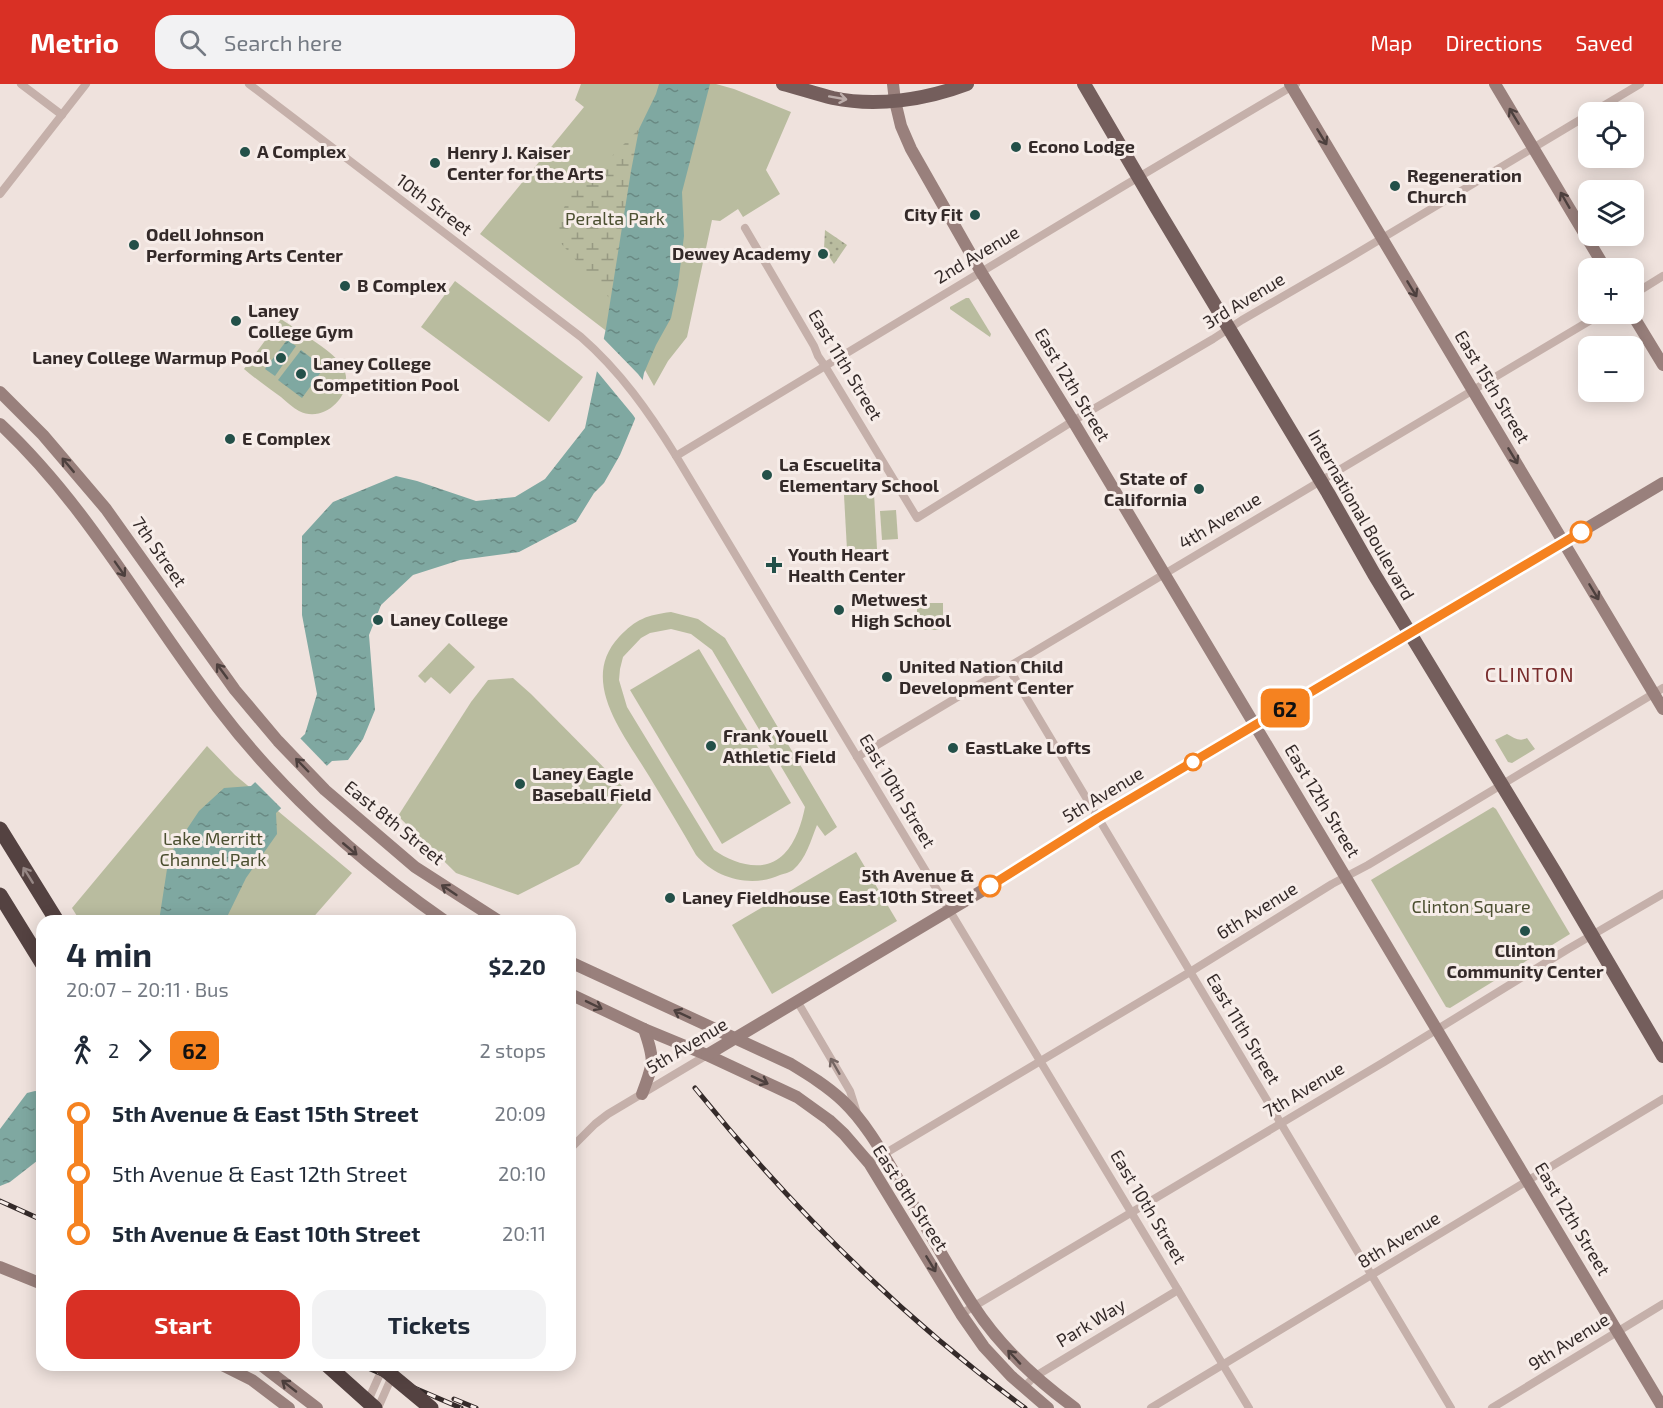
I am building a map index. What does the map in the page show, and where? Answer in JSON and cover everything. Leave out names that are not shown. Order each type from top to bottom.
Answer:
[{"type":"highway","points":[[0,829],[53,915]]},
{"type":"highway","points":[[0,895],[36,953]]},
{"type":"highway","points":[[334,1371],[376,1408]]},
{"type":"highway","points":[[386,1371],[431,1408]]},
{"type":"main road","points":[[783,84],[833,98],[857,101],[895,101],[967,84]]},
{"type":"main road","name":"East 12th Street","points":[[893,84],[901,126],[911,149],[981,272],[1347,877],[1663,1408]]},
{"type":"main road","name":"International Boulevard","points":[[1084,84],[1663,1056]]},
{"type":"main road","points":[[1495,84],[1599,258]]},
{"type":"main road","name":"East 15th Street","points":[[1293,85],[1382,239],[1564,542],[1658,691],[1663,709]]},
{"type":"main road","points":[[1638,324],[1663,365]]},
{"type":"main road","name":"7th Street","points":[[0,392],[43,435],[106,509],[236,690],[278,741]]},
{"type":"main road","points":[[0,423],[56,484],[97,535],[217,707],[261,761],[332,833],[371,866],[437,915]]},
{"type":"main road","name":"5th Avenue","points":[[707,1055],[1098,818],[1663,483]]},
{"type":"main road","name":"East 8th Street","points":[[278,741],[325,790],[415,867],[490,915]]},
{"type":"main road","name":"East 8th Street","points":[[576,965],[790,1064],[812,1076],[844,1102],[859,1119],[883,1154],[973,1306],[1009,1352],[1034,1377],[1075,1408]]},
{"type":"main road","name":"East 8th Street","points":[[576,997],[780,1089],[814,1108],[844,1134],[869,1163],[984,1347],[1023,1388],[1048,1408]]},
{"type":"main road","points":[[642,1094],[651,1072],[653,1059],[644,1029]]},
{"type":"main road","points":[[0,1267],[36,1282]]},
{"type":"main road","points":[[234,1371],[252,1380],[289,1408]]},
{"type":"main road","points":[[269,1371],[317,1408]]},
{"type":"street","points":[[21,84],[62,115]]},
{"type":"street","points":[[0,194],[86,84]]},
{"type":"street","name":"10th Street","points":[[249,84],[599,353]]},
{"type":"street","points":[[1610,102],[1640,84]]},
{"type":"street","name":"2nd Avenue","points":[[676,456],[1293,85]]},
{"type":"street","name":"3rd Avenue","points":[[917,518],[1073,421],[1578,121]]},
{"type":"street","name":"East 11th Street","points":[[745,228],[818,356],[917,518]]},
{"type":"street","points":[[1644,288],[1663,276]]},
{"type":"street","name":"4th Avenue","points":[[857,757],[1584,324]]},
{"type":"street","name":"East 10th Street","points":[[599,353],[621,376],[676,456],[1249,1408]]},
{"type":"street","name":"East 11th Street","points":[[1008,667],[1451,1408]]},
{"type":"street","name":"6th Avenue","points":[[869,1163],[1658,691]]},
{"type":"street","name":"7th Avenue","points":[[962,1314],[1663,894]]},
{"type":"street","name":"East 8th Street","points":[[797,1001],[850,1091],[859,1119]]},
{"type":"street","name":"5th Avenue","points":[[576,1143],[608,1114],[707,1055]]},
{"type":"street","name":"8th Avenue","points":[[1151,1408],[1663,1099]]},
{"type":"street","name":"Park Way","points":[[1023,1388],[1034,1377],[1178,1290]]},
{"type":"street","name":"9th Avenue","points":[[1492,1408],[1663,1304]]},
{"type":"street","points":[[364,1408],[381,1371]]},
{"type":"street","points":[[376,1408],[394,1371]]},
{"type":"green space","name":"Peralta Park","points":[[581,84],[716,84],[791,112],[766,170],[780,194],[743,217],[738,209],[720,221],[712,220],[687,337],[668,361],[654,386],[640,361],[609,333],[480,234],[584,107],[575,100]]},
{"type":"green space","points":[[639,129],[611,300],[559,241],[560,216],[571,193]]},
{"type":"green space","points":[[825,230],[847,245],[834,264],[824,249]]},
{"type":"green space","points":[[455,281],[583,377],[549,422],[421,327]]},
{"type":"green space","points":[[969,298],[991,334],[990,337],[950,309]]},
{"type":"green space","points":[[281,319],[322,347],[341,364],[346,374],[346,384],[343,394],[329,409],[310,414],[299,411],[244,369]]},
{"type":"green space","points":[[874,493],[877,549],[847,550],[844,495]]},
{"type":"green space","points":[[896,510],[898,539],[882,540],[880,511]]},
{"type":"green space","points":[[917,603],[943,603],[943,630],[917,630]]},
{"type":"green space","points":[[671,612],[698,619],[725,638],[837,827],[825,836],[817,825],[805,855],[793,870],[769,879],[746,881],[724,875],[704,863],[696,855],[618,726],[604,690],[603,672],[608,654],[619,637],[631,626],[648,616]],"holes":[[[671,629],[691,634],[712,650],[805,807],[792,844],[784,854],[768,864],[740,863],[714,850],[627,707],[619,680],[623,657],[641,638],[650,633]]]},
{"type":"green space","points":[[449,643],[475,667],[450,694],[431,677],[425,683],[418,676]]},
{"type":"green space","name":"Frank Youell Athletic Field","points":[[699,649],[791,803],[722,844],[630,690]]},
{"type":"green space","name":"Laney Eagle Baseball Field","points":[[513,678],[630,794],[579,864],[518,895],[456,873],[398,816],[471,702],[488,680]]},
{"type":"green space","points":[[1507,734],[1519,740],[1527,738],[1535,749],[1512,763],[1508,762],[1495,740]]},
{"type":"green space","name":"Lake Merritt Channel Park","points":[[207,746],[235,775],[352,873],[315,915],[76,915],[72,908]]},
{"type":"green space","name":"Clinton Square","points":[[1493,807],[1570,934],[1450,1008],[1446,1007],[1371,880]]},
{"type":"green space","points":[[856,852],[897,921],[772,994],[732,925]]},
{"type":"water","points":[[659,84],[710,84],[682,192],[684,236],[671,318],[644,373],[635,419],[620,455],[604,483],[594,493],[576,522],[519,552],[460,560],[413,575],[381,605],[369,635],[375,710],[363,739],[348,760],[332,761],[276,813],[277,834],[246,878],[228,915],[160,915],[169,856],[199,811],[224,788],[251,786],[305,734],[317,694],[302,615],[302,536],[333,502],[396,476],[476,501],[515,497],[545,479],[585,428],[606,328],[639,129]]},
{"type":"water","name":"Laney College Warmup Pool","points":[[287,340],[296,346],[275,376],[265,369]]},
{"type":"water","name":"Laney College Competition Pool","points":[[301,350],[324,368],[302,398],[278,380]]},
{"type":"water","points":[[36,1091],[36,1162],[10,1182],[0,1186],[0,1129],[27,1093]]},
{"type":"pier","points":[[602,337],[645,383],[637,421],[595,369]]},
{"type":"pier","points":[[298,736],[329,768],[284,811],[253,780]]},
{"type":"railway","points":[[695,1088],[770,1175],[849,1259],[935,1336],[1025,1408]]},
{"type":"railway","points":[[0,1201],[36,1217]]},
{"type":"railway","points":[[375,1371],[461,1408]]},
{"type":"railway","points":[[454,1399],[476,1408]]},
{"type":"bus line","name":"62","points":[[990,886],[1098,818],[1581,532]]},
{"type":"place","name":"Econo Lodge","points":[[1016,147]]},
{"type":"place","name":"A Complex","points":[[245,152]]},
{"type":"place","name":"Henry J. Kaiser Center for the Arts","points":[[435,163]]},
{"type":"place","name":"Regeneration Church","points":[[1395,186]]},
{"type":"place","name":"City Fit","points":[[975,215]]},
{"type":"place","name":"Odell Johnson Performing Arts Center","points":[[134,245]]},
{"type":"place","name":"Dewey Academy","points":[[823,254]]},
{"type":"place","name":"B Complex","points":[[345,286]]},
{"type":"place","name":"Laney College Gym","points":[[236,321]]},
{"type":"place","name":"Laney College Warmup Pool","points":[[281,358]]},
{"type":"place","name":"Laney College Competition Pool","points":[[301,374]]},
{"type":"place","name":"E Complex","points":[[230,439]]},
{"type":"place","name":"La Escuelita Elementary School","points":[[767,475]]},
{"type":"place","name":"State of California","points":[[1199,489]]},
{"type":"place","name":"Youth Heart Health Center","points":[[774,565]]},
{"type":"place","name":"Metwest High School","points":[[839,610]]},
{"type":"place","name":"Laney College","points":[[378,620]]},
{"type":"place","name":"United Nation Child Development Center","points":[[887,677]]},
{"type":"place","name":"Frank Youell Athletic Field","points":[[711,746]]},
{"type":"place","name":"EastLake Lofts","points":[[953,748]]},
{"type":"place","name":"Laney Eagle Baseball Field","points":[[520,784]]},
{"type":"place","name":"5th Avenue & East 10th Street","points":[[990,886]]},
{"type":"place","name":"Laney Fieldhouse","points":[[670,898]]},
{"type":"place","name":"Clinton Community Center","points":[[1525,931]]},
{"type":"district","name":"CLINTON","points":[[1530,675]]}]
